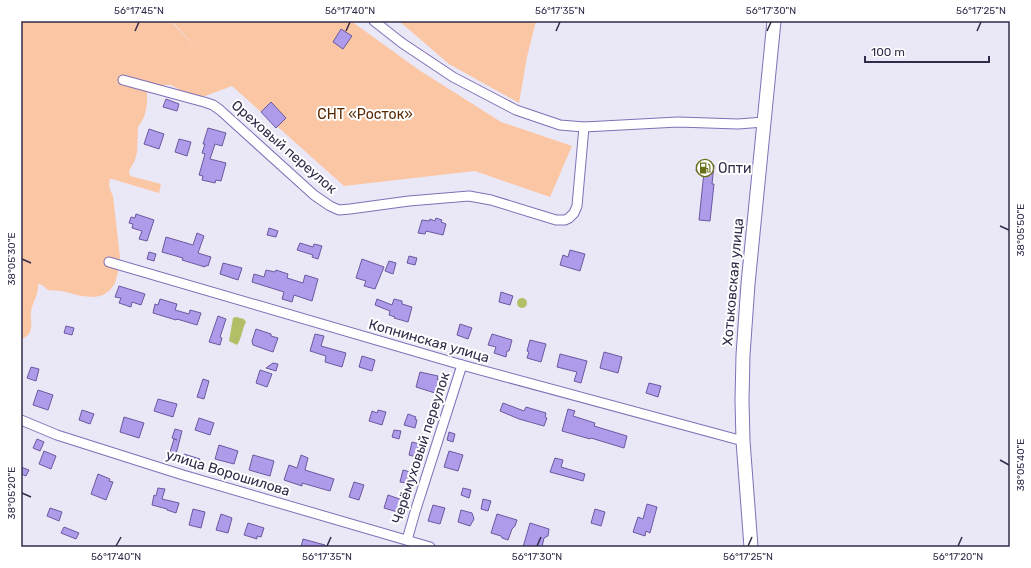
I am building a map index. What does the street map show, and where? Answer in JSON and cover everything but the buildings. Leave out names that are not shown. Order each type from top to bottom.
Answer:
[{"type":"main road","name":"Хотьковская улица","points":[[751,547],[743,441],[743,355],[748,284],[774,21]]},
{"type":"street","points":[[374,21],[402,43],[453,78],[516,110],[560,125],[584,127],[670,122],[738,124],[764,122]]},
{"type":"street","name":"Ореховый переулок","points":[[123,80],[213,105],[314,195],[330,206],[339,210],[410,201],[470,196],[491,200],[556,220],[565,220],[574,213],[577,206],[584,127]]},
{"type":"street","name":"Копнинская улица","points":[[109,262],[462,365],[743,441]]},
{"type":"street","name":"Черёмуховый переулок","points":[[407,540],[462,365]]},
{"type":"street","name":"улица Ворошилова","points":[[21,420],[57,435],[183,475],[430,547]]},
{"type":"green space","name":"СНТ «Росток»","points":[[21,21],[171,21],[203,56],[172,21],[351,21],[419,70],[501,122],[572,146],[550,197],[475,171],[344,186],[232,86],[205,96],[195,96],[171,85],[155,85],[147,91],[145,114],[138,127],[137,152],[135,160],[129,171],[130,176],[161,184],[159,193],[112,179],[109,181],[113,196],[120,257],[115,283],[110,290],[103,295],[95,297],[48,290],[42,285],[38,284],[31,312],[31,329],[28,335],[21,340]]},
{"type":"green space","points":[[399,21],[536,21],[527,57],[519,103],[449,64]]},
{"type":"shaded area","points":[[520,298],[524,298],[526,299],[526,307],[520,308],[517,305],[517,301]]},
{"type":"shaded area","points":[[236,317],[244,319],[246,322],[237,345],[229,341],[233,318]]},
{"type":"place","name":"Опти","points":[[705,168]]}]
